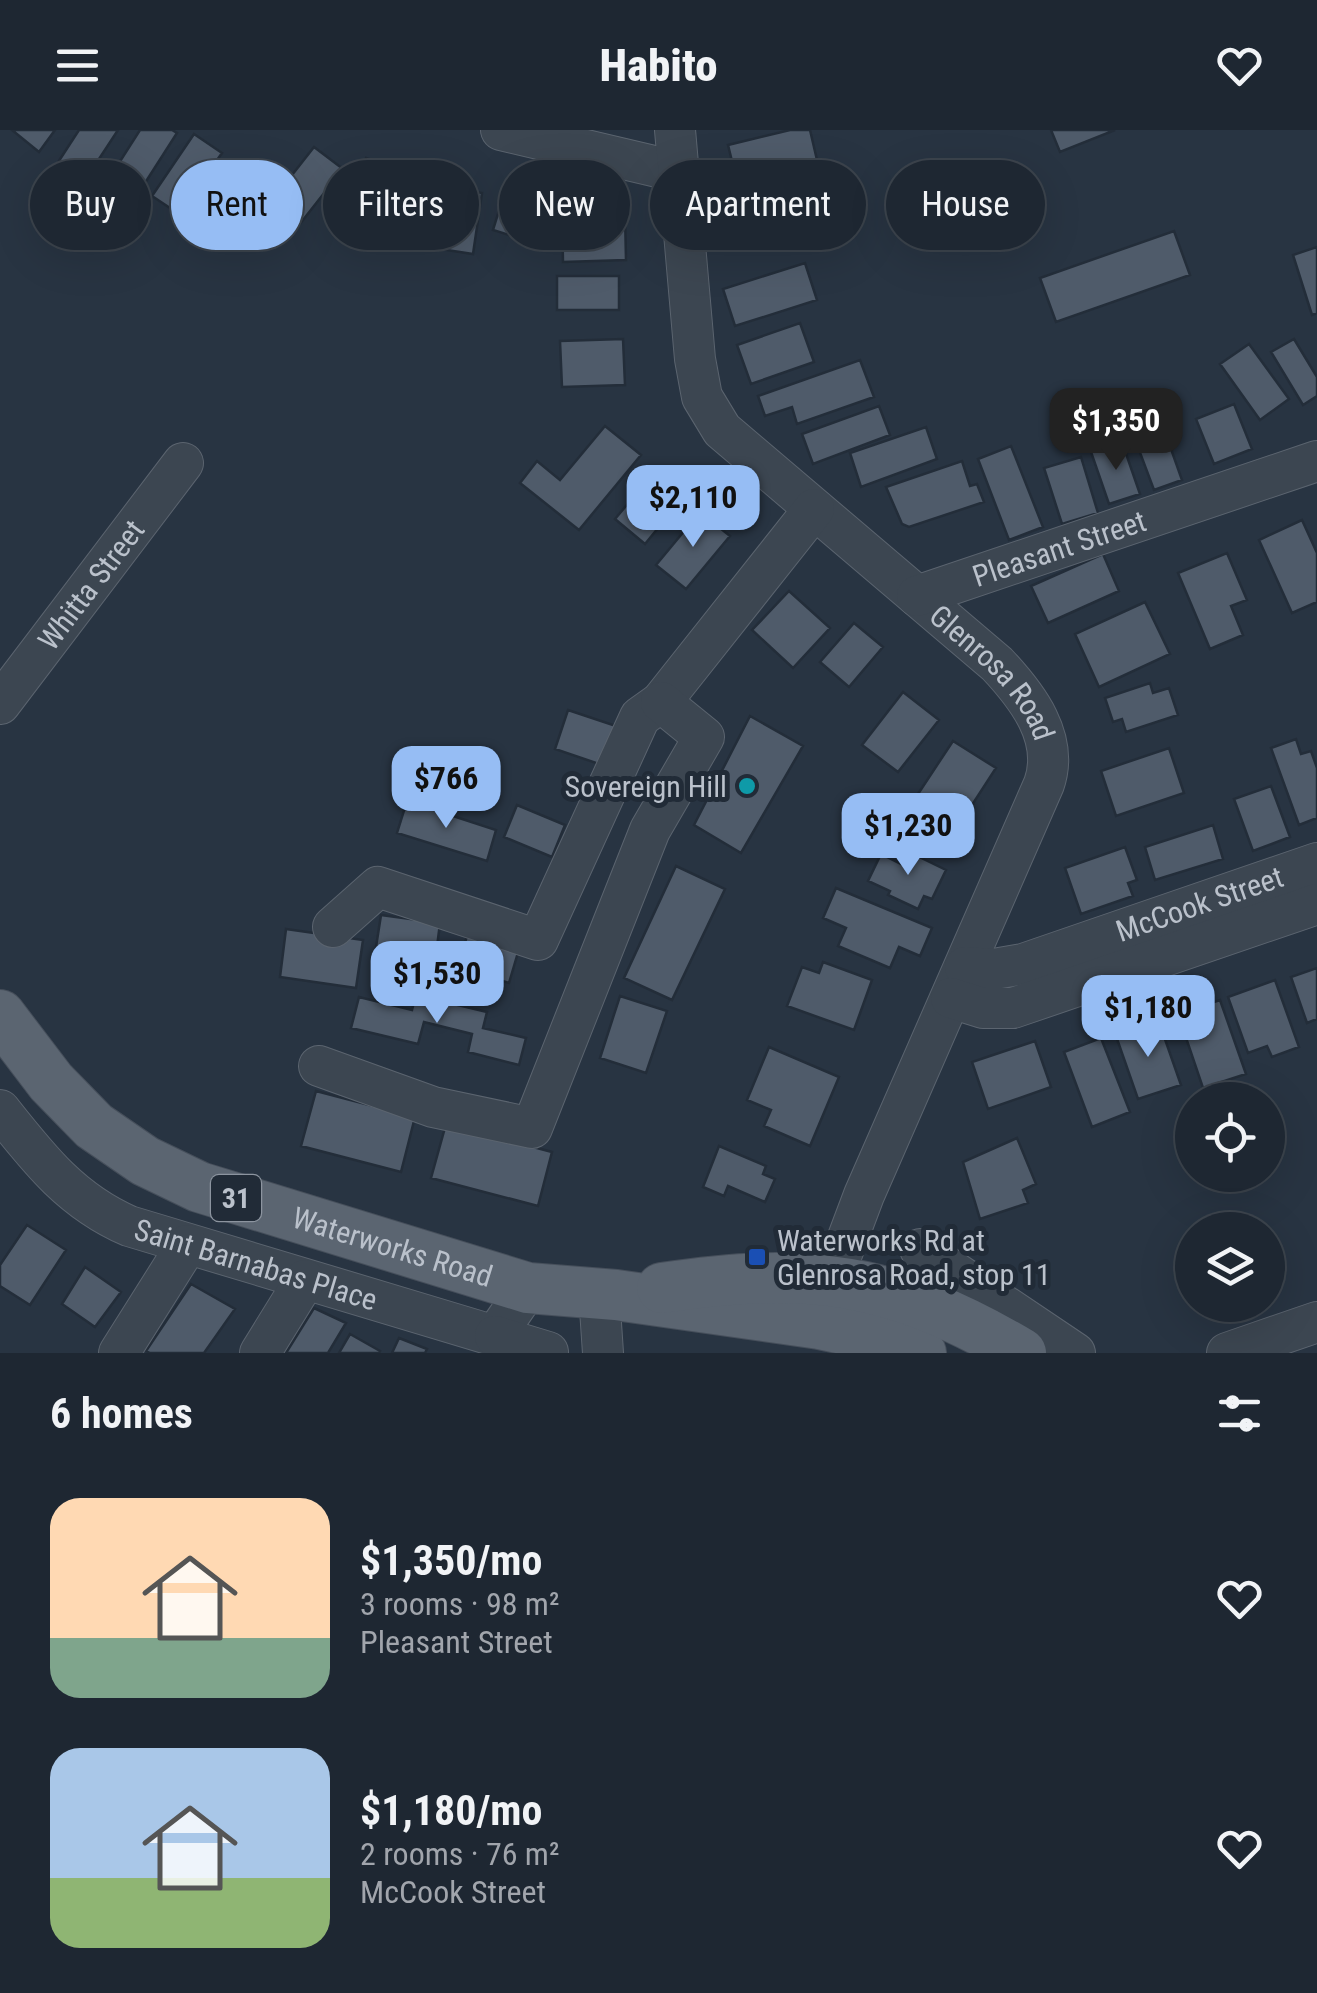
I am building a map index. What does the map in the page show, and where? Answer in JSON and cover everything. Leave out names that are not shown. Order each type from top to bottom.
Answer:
[{"type":"main road","name":"Waterworks Road","points":[[0,1016],[71,1105],[116,1143],[199,1187],[528,1288],[608,1295],[735,1278],[826,1302],[915,1301],[983,1331],[1021,1353]]},
{"type":"main road","name":"Waterworks Road","points":[[826,1302],[875,1336],[922,1353]]},
{"type":"street","points":[[502,130],[650,165]]},
{"type":"street","name":"Glenrosa Road","points":[[675,130],[678,160]]},
{"type":"street","name":"Glenrosa Road","points":[[687,250],[702,397],[722,430],[1011,679],[1038,720],[1050,756],[1044,784],[864,1194],[826,1302]]},
{"type":"street","name":"Pleasant Street","points":[[917,596],[1317,460]]},
{"type":"street","name":"Whitta Street","points":[[0,704],[183,463]]},
{"type":"street","points":[[334,927],[378,887],[538,940],[640,718],[661,702],[814,510]]},
{"type":"street","points":[[319,1066],[434,1106],[532,1128],[650,830],[704,737],[661,702]]},
{"type":"street","name":"McCook Street","points":[[1317,863],[1023,964],[958,982],[983,1008],[1013,1008],[1317,904]]},
{"type":"street","name":"Saint Barnabas Place","points":[[0,1110],[46,1167],[82,1200],[129,1226],[548,1352]]},
{"type":"street","points":[[118,1353],[187,1245]]},
{"type":"street","points":[[920,1249],[1075,1353]]},
{"type":"street","points":[[260,1353],[306,1280]]},
{"type":"street","points":[[496,1336],[528,1288]]},
{"type":"street","points":[[603,1353],[608,1295]]},
{"type":"street","points":[[1247,1350],[1317,1322]]},
{"type":"building","points":[[12,130],[55,130],[39,152]]},
{"type":"building","points":[[79,130],[118,130],[98,160],[60,160]]},
{"type":"building","points":[[140,130],[177,133],[151,174],[151,160],[121,160]]},
{"type":"building","points":[[790,130],[810,130],[817,160],[732,160],[728,145]]},
{"type":"building","points":[[1051,130],[1115,130],[1060,152]]},
{"type":"building","points":[[194,134],[222,153],[217,160],[176,160]]},
{"type":"building","points":[[314,147],[331,160],[323,160],[323,194],[303,220],[303,161]]},
{"type":"building","points":[[171,168],[171,209],[152,196]]},
{"type":"building","points":[[499,211],[499,232],[493,230]]},
{"type":"building","points":[[1174,231],[1190,275],[1056,322],[1040,278]]},
{"type":"building","points":[[1317,247],[1317,313],[1312,315],[1293,255]]},
{"type":"building","points":[[563,250],[626,250],[626,260],[563,262]]},
{"type":"building","points":[[805,263],[817,300],[735,326],[723,289]]},
{"type":"building","points":[[557,276],[619,276],[619,310],[557,310]]},
{"type":"building","points":[[800,323],[814,362],[751,384],[737,345]]},
{"type":"building","points":[[623,339],[625,385],[562,387],[560,341]]},
{"type":"building","points":[[1294,339],[1317,377],[1317,396],[1303,405],[1271,352]]},
{"type":"building","points":[[1249,344],[1289,399],[1260,420],[1220,364]]},
{"type":"building","points":[[860,360],[874,397],[797,424],[792,407],[765,416],[758,396]]},
{"type":"building","points":[[1234,404],[1252,449],[1214,464],[1196,419]]},
{"type":"building","points":[[879,406],[890,435],[813,464],[802,434]]},
{"type":"building","points":[[605,426],[641,455],[579,530],[520,483],[537,461],[560,480]]},
{"type":"building","points":[[926,427],[937,459],[861,487],[850,453]]},
{"type":"building","points":[[1165,432],[1182,480],[1154,490],[1136,442]]},
{"type":"building","points":[[1122,442],[1140,494],[1109,504],[1091,452]]},
{"type":"building","points":[[1011,446],[1043,527],[1009,540],[978,459]]},
{"type":"building","points":[[1081,457],[1098,513],[1062,524],[1044,468]]},
{"type":"building","points":[[962,461],[970,486],[977,484],[984,502],[909,527],[902,524],[886,487]]},
{"type":"building","points":[[656,470],[686,494],[645,544],[615,519]]},
{"type":"building","points":[[700,512],[730,536],[686,589],[656,565]]},
{"type":"building","points":[[1302,520],[1317,553],[1317,602],[1292,613],[1259,540]]},
{"type":"building","points":[[1227,553],[1247,600],[1231,606],[1243,635],[1210,649],[1178,573]]},
{"type":"building","points":[[1103,554],[1119,591],[1048,623],[1031,586]]},
{"type":"building","points":[[789,591],[830,628],[793,668],[752,630]]},
{"type":"building","points":[[1145,602],[1170,654],[1099,687],[1075,634]]},
{"type":"building","points":[[854,623],[883,647],[849,687],[820,662]]},
{"type":"building","points":[[1150,683],[1153,693],[1169,688],[1178,715],[1126,732],[1122,719],[1113,722],[1105,698]]},
{"type":"building","points":[[903,692],[939,720],[898,772],[862,745]]},
{"type":"building","name":"Sovereign Hill","points":[[568,710],[622,728],[608,767],[555,749]]},
{"type":"building","name":"Sovereign Hill","points":[[750,716],[803,746],[741,853],[694,825]]},
{"type":"building","points":[[1296,739],[1301,754],[1311,751],[1317,768],[1317,818],[1299,825],[1271,748]]},
{"type":"building","points":[[953,741],[996,768],[961,822],[918,794]]},
{"type":"building","points":[[1169,748],[1184,793],[1116,816],[1101,771]]},
{"type":"building","points":[[1271,786],[1290,837],[1253,851],[1234,799]]},
{"type":"building","name":"Sovereign Hill","points":[[407,801],[496,830],[487,861],[397,833]]},
{"type":"building","name":"Sovereign Hill","points":[[517,805],[565,825],[552,857],[504,837]]},
{"type":"building","points":[[1213,825],[1223,859],[1155,880],[1145,847]]},
{"type":"building","points":[[1125,847],[1137,880],[1128,883],[1133,896],[1081,914],[1065,868]]},
{"type":"building","points":[[907,851],[946,870],[932,899],[924,896],[918,909],[868,881],[881,854],[901,864]]},
{"type":"building","name":"Sovereign Hill","points":[[676,866],[725,889],[672,1000],[624,978]]},
{"type":"building","points":[[836,888],[932,928],[920,956],[899,947],[890,968],[838,946],[846,928],[823,918]]},
{"type":"building","points":[[381,915],[440,923],[436,955],[376,947]]},
{"type":"building","points":[[286,929],[363,940],[356,988],[280,977]]},
{"type":"building","points":[[468,933],[519,949],[509,983],[457,967]]},
{"type":"building","points":[[823,962],[872,980],[854,1030],[787,1006],[802,967],[819,973]]},
{"type":"building","points":[[1317,968],[1317,1019],[1307,1023],[1291,977]]},
{"type":"building","points":[[1275,980],[1299,1047],[1272,1057],[1267,1046],[1248,1053],[1228,997]]},
{"type":"building","points":[[416,995],[487,1012],[483,1028],[526,1038],[519,1065],[468,1052],[472,1034],[424,1022],[418,1044],[351,1028],[359,997],[412,1010]]},
{"type":"building","points":[[620,996],[667,1011],[646,1073],[600,1058]]},
{"type":"building","points":[[1220,1000],[1246,1074],[1221,1082],[1201,1082],[1178,1014]]},
{"type":"building","points":[[1159,1022],[1180,1082],[1138,1099],[1116,1036]]},
{"type":"building","points":[[1101,1038],[1130,1112],[1092,1127],[1064,1052]]},
{"type":"building","points":[[1035,1041],[1051,1087],[988,1109],[972,1062]]},
{"type":"building","points":[[769,1047],[839,1077],[810,1146],[764,1126],[771,1110],[747,1100]]},
{"type":"building","points":[[316,1091],[415,1117],[401,1172],[301,1146]]},
{"type":"building","points":[[446,1124],[552,1152],[538,1206],[431,1178]]},
{"type":"building","points":[[1017,1138],[1036,1184],[1023,1190],[1028,1203],[980,1219],[963,1162]]},
{"type":"building","points":[[719,1146],[766,1166],[763,1174],[775,1179],[765,1202],[728,1186],[724,1196],[703,1187]]},
{"type":"building","points":[[27,1225],[66,1250],[30,1305],[0,1286],[0,1265]]},
{"type":"building","points":[[85,1267],[121,1292],[95,1327],[62,1304]]},
{"type":"building","points":[[191,1284],[235,1309],[204,1353],[146,1351]]},
{"type":"building","points":[[314,1308],[346,1323],[328,1353],[286,1353]]},
{"type":"building","points":[[350,1334],[380,1351],[379,1353],[339,1353]]},
{"type":"building","points":[[399,1338],[427,1349],[425,1353],[392,1353]]},
{"type":"place","name":"Sovereign Hill","points":[[747,786]]},
{"type":"place","name":"Waterworks Rd at Glenrosa Road, stop 11","points":[[757,1257]]}]
